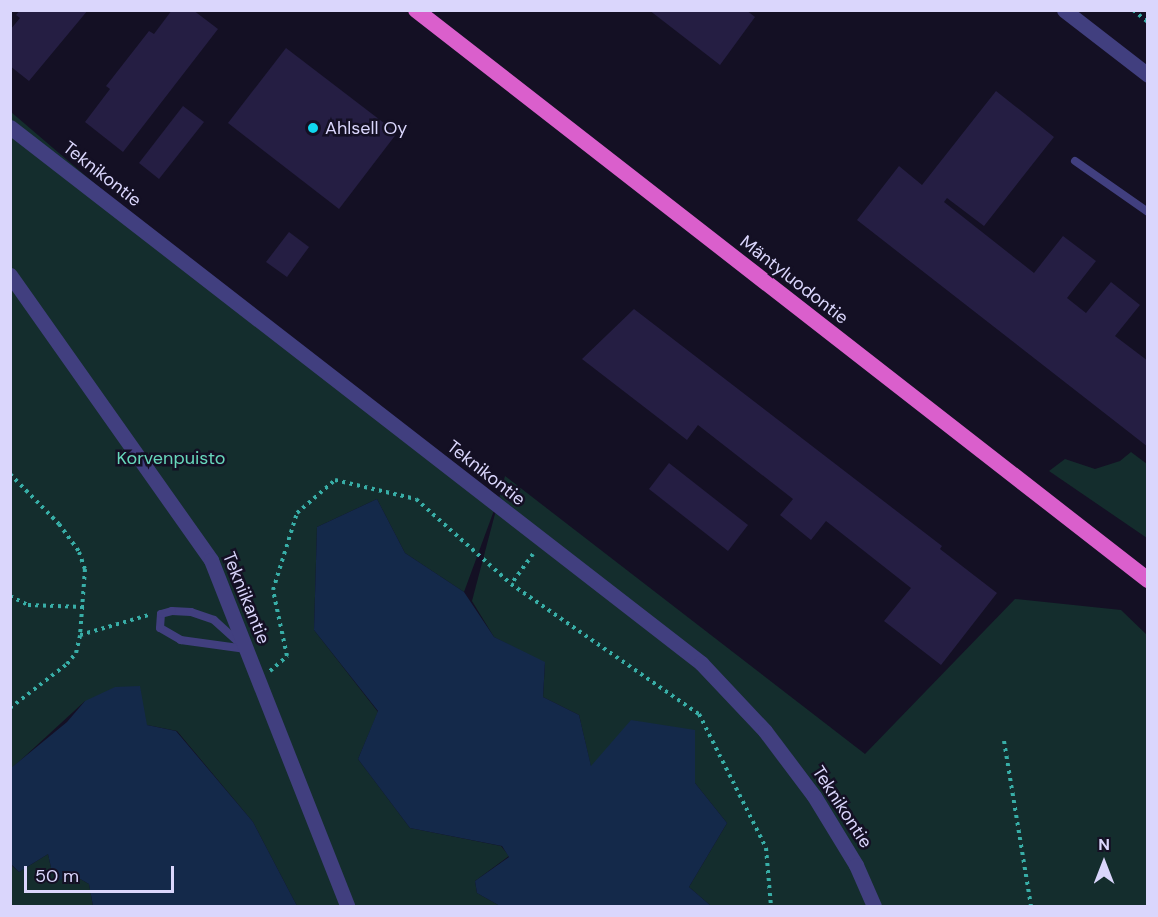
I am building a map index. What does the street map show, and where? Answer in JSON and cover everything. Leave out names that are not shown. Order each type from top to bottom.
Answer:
[{"type":"highway","name":"Mäntyluodontie","points":[[416,10],[1148,580]]},
{"type":"street","points":[[1065,10],[1148,75]]},
{"type":"street","name":"Teknikontie","points":[[10,127],[701,663],[765,731],[814,796],[856,865],[873,906]]},
{"type":"street","name":"Tekniikantie","points":[[10,275],[211,560],[347,906]]},
{"type":"lane","points":[[1075,161],[1146,208]]},
{"type":"lane","points":[[191,612],[214,620],[246,649],[181,640],[160,628],[161,614],[191,612]]},
{"type":"path","points":[[1133,10],[1148,22]]},
{"type":"path","points":[[10,474],[59,524],[79,552],[85,569],[84,607],[76,653],[68,664],[10,708]]},
{"type":"path","points":[[258,682],[287,656],[273,590],[297,513],[335,480],[416,499],[511,584],[699,714],[766,848],[771,906]]},
{"type":"path","points":[[511,584],[542,541]]},
{"type":"path","points":[[10,596],[28,605],[84,607]]},
{"type":"path","points":[[80,635],[134,616],[161,614]]},
{"type":"path","points":[[1004,741],[1031,906]]},
{"type":"green space","name":"Korvenpuisto","points":[[11,112],[212,284],[496,505],[464,592],[405,553],[377,499],[317,527],[314,630],[378,712],[358,759],[410,828],[501,846],[509,856],[475,881],[477,893],[500,906],[297,906],[253,822],[177,731],[147,725],[85,701],[11,769]]},
{"type":"green space","points":[[1131,452],[1147,464],[1147,538],[1049,471],[1065,459],[1095,469],[1120,461]]},
{"type":"green space","points":[[505,476],[865,754],[1015,599],[1121,610],[1147,635],[1147,906],[711,906],[689,887],[727,823],[695,783],[695,730],[591,767],[579,715],[543,697],[545,663],[494,637],[472,601]]},
{"type":"green space","points":[[48,854],[52,872],[75,876],[89,884],[93,906],[11,906],[10,864],[19,872]]},
{"type":"water","points":[[377,499],[405,553],[464,592],[494,637],[545,662],[543,697],[579,715],[591,766],[631,720],[695,730],[695,783],[727,823],[689,887],[711,906],[500,906],[477,893],[475,881],[509,857],[502,846],[410,828],[358,759],[378,711],[314,630],[317,527]]},
{"type":"water","points":[[140,686],[147,725],[176,731],[253,822],[297,906],[93,906],[89,884],[75,876],[59,880],[52,872],[48,854],[19,872],[11,864],[11,768],[67,722],[85,701],[115,687]]},
{"type":"building","points":[[20,10],[88,10],[29,81],[10,66],[10,30],[20,18],[16,15]]},
{"type":"building","points":[[172,10],[193,10],[218,29],[123,152],[85,122],[110,89],[106,86],[149,31],[154,34]]},
{"type":"building","points":[[649,10],[746,10],[755,17],[720,65]]},
{"type":"building","name":"Ahlsell Oy","points":[[286,48],[397,133],[339,209],[228,123]]},
{"type":"building","points":[[996,91],[1054,137],[984,226],[947,198],[944,202],[1034,273],[1063,236],[1096,261],[1067,298],[1086,313],[1111,282],[1140,305],[1115,336],[1148,361],[1148,447],[857,220],[899,166],[922,185]]},
{"type":"building","points":[[183,106],[204,122],[159,179],[139,163]]},
{"type":"building","points":[[289,232],[309,247],[287,277],[266,262]]},
{"type":"building","points":[[634,309],[942,546],[940,549],[997,593],[941,665],[884,621],[911,588],[826,521],[811,540],[780,515],[793,499],[698,425],[687,440],[582,359]]},
{"type":"building","points":[[669,463],[748,525],[728,551],[649,489]]},
{"type":"place","name":"Ahlsell Oy","points":[[313,128]]}]
